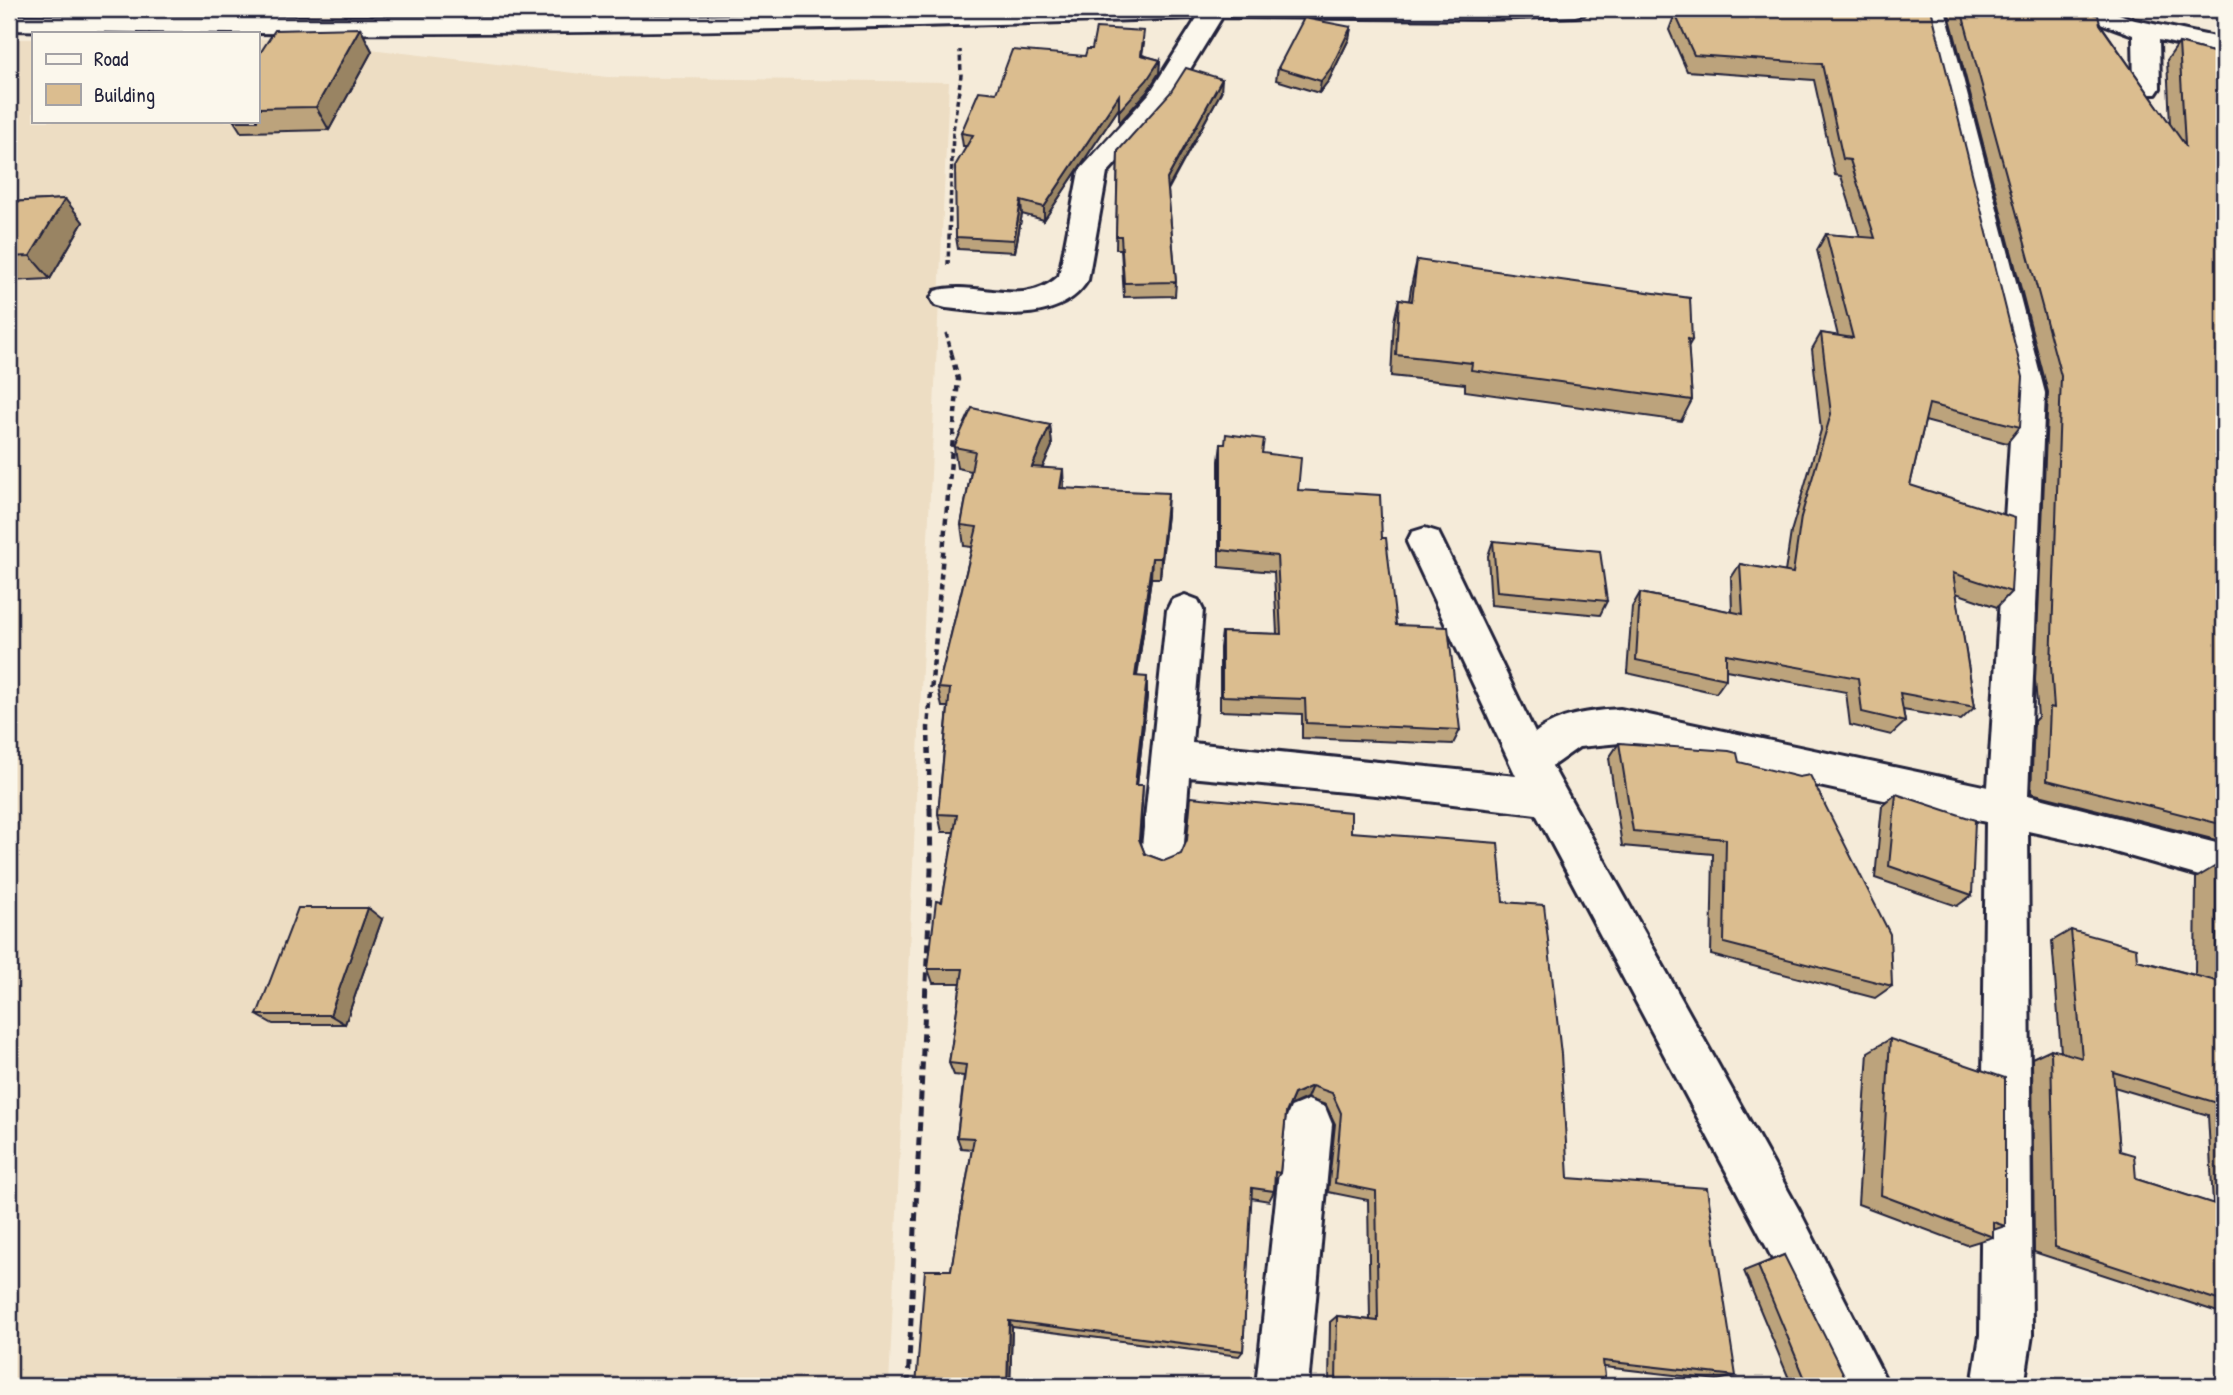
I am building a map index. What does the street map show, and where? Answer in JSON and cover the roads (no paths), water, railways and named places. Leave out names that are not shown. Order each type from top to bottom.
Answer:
[{"type":"street","points":[[946,299],[1034,304],[1064,292],[1073,280],[1093,171],[1159,99],[1214,9]]},
{"type":"street","points":[[9,23],[252,25],[962,18],[1214,9],[1486,12],[1575,9]]},
{"type":"street","points":[[1933,9],[2029,393],[2007,809],[2006,1335],[1998,1386]]},
{"type":"street","points":[[2085,9],[2128,26],[2224,47]]},
{"type":"street","points":[[2146,30],[2147,88]]},
{"type":"street","points":[[1425,542],[1538,780],[1783,1229],[1863,1386]]},
{"type":"street","points":[[1162,856],[1185,610]]},
{"type":"street","points":[[1538,780],[1549,743],[1576,728],[1620,726],[2083,825],[2224,864]]},
{"type":"street","points":[[1171,758],[1387,778],[1538,780]]},
{"type":"street","points":[[1282,1386],[1308,1124]]}]
